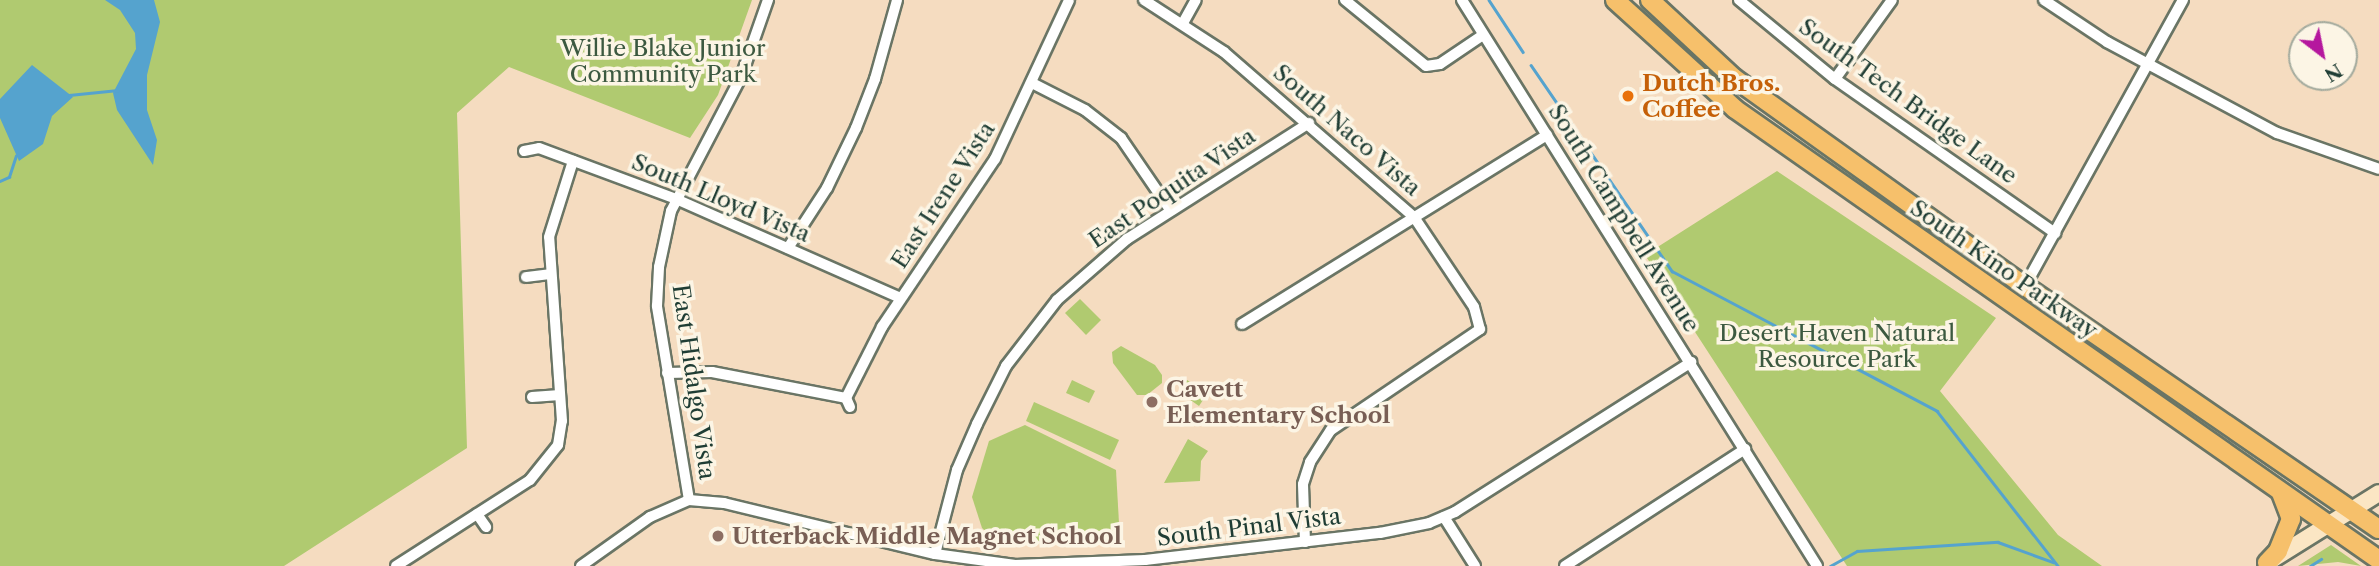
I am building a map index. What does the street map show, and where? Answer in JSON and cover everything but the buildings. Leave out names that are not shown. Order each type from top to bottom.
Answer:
[{"type":"main road","name":"South Kino Parkway","points":[[1615,0],[1686,68],[1765,131],[2379,561]]},
{"type":"main road","name":"South Kino Parkway","points":[[1656,2],[1712,60],[1779,110],[2025,286],[2379,529]]},
{"type":"main road","points":[[1686,68],[1697,61],[1757,108],[1779,110]]},
{"type":"main road","points":[[2264,565],[2278,551],[2291,519],[2281,493]]},
{"type":"main road","points":[[2264,565],[2379,493]]},
{"type":"street","name":"East Hidalgo Vista","points":[[689,500],[667,373],[657,288],[666,228],[676,199],[741,76],[768,0]]},
{"type":"street","points":[[788,248],[827,188],[856,128],[875,79],[897,0]]},
{"type":"street","name":"East Irene Vista","points":[[667,373],[712,372],[848,403],[900,298],[978,188],[1032,83],[1069,0]]},
{"type":"street","name":"South Naco Vista","points":[[1144,0],[1183,23],[1308,123],[1413,217],[1474,306],[1485,330],[1331,430],[1312,457],[1303,484],[1305,542]]},
{"type":"street","points":[[1183,23],[1196,0]]},
{"type":"street","points":[[1345,0],[1426,66],[1440,64],[1483,35]]},
{"type":"street","name":"South Campbell Avenue","points":[[1462,0],[1817,566]]},
{"type":"street","name":"South Tech Bridge Lane","points":[[1739,0],[1835,79],[2055,233]]},
{"type":"street","points":[[1835,79],[1892,0]]},
{"type":"street","points":[[2044,0],[2148,64],[2277,133],[2379,169]]},
{"type":"street","points":[[2025,286],[2183,0]]},
{"type":"street","points":[[1032,83],[1085,110],[1121,138],[1171,211]]},
{"type":"street","name":"East Poquita Vista","points":[[935,554],[957,470],[1006,366],[1071,286],[1118,246],[1308,123]]},
{"type":"street","points":[[1242,324],[1547,135]]},
{"type":"street","name":"South Lloyd Vista","points":[[524,150],[539,148],[676,199],[900,298]]},
{"type":"street","points":[[396,566],[530,480],[552,457],[562,432],[551,274],[551,224],[573,161]]},
{"type":"street","points":[[526,277],[551,274]]},
{"type":"street","name":"South Pinal Vista","points":[[689,500],[731,505],[935,554],[1015,565],[1069,566],[1380,533],[1444,517],[1691,362]]},
{"type":"street","points":[[532,397],[560,395]]},
{"type":"street","points":[[1565,566],[1745,449]]},
{"type":"street","points":[[581,566],[648,518],[689,500]]},
{"type":"street","points":[[477,514],[485,527]]},
{"type":"street","points":[[1444,517],[1475,566]]},
{"type":"green space","name":"Willie Blake Junior Community Park","points":[[0,0],[752,0],[718,95],[690,138],[509,67],[457,113],[467,448],[284,566],[0,566]]},
{"type":"green space","name":"Desert Haven Natural Resource Park","points":[[1777,171],[1996,318],[1940,391],[2058,535],[2102,566],[1847,566],[1645,255]]},
{"type":"green space","points":[[1080,299],[1101,320],[1086,335],[1065,313]]},
{"type":"green space","points":[[1121,346],[1155,365],[1162,375],[1162,383],[1147,395],[1137,395],[1113,363],[1112,352]]},
{"type":"green space","points":[[1072,380],[1095,391],[1089,403],[1066,393]]},
{"type":"green space","points":[[1187,380],[1207,394],[1199,406],[1179,392]]},
{"type":"green space","points":[[1034,402],[1119,440],[1110,460],[1026,421]]},
{"type":"green space","points":[[1025,425],[1116,470],[1119,523],[1104,540],[997,542],[982,528],[972,497],[989,441]]},
{"type":"green space","points":[[1188,439],[1208,451],[1201,461],[1200,481],[1164,483]]},
{"type":"green space","points":[[2331,545],[2361,566],[2338,562],[2298,566]]},
{"type":"water","points":[[105,0],[154,0],[160,22],[147,75],[147,110],[157,140],[153,165],[117,110],[113,93],[136,49],[135,33],[120,10]]},
{"type":"water","points":[[32,65],[73,97],[52,116],[43,144],[19,161],[0,118],[0,99]]},
{"type":"waterway","points":[[1489,0],[1523,52]]},
{"type":"waterway","points":[[1531,65],[1672,271],[1937,411],[2058,566]]},
{"type":"waterway","points":[[69,95],[118,90]]},
{"type":"waterway","points":[[0,181],[9,177],[16,156]]},
{"type":"waterway","points":[[1830,566],[1857,551],[1998,542],[2053,562]]},
{"type":"waterway","points":[[2310,566],[2321,559]]},
{"type":"place","name":"Dutch Bros. Coffee","points":[[1628,96]]},
{"type":"place","name":"Cavett Elementary School","points":[[1152,402]]},
{"type":"place","name":"Utterback Middle Magnet School","points":[[718,536]]}]
